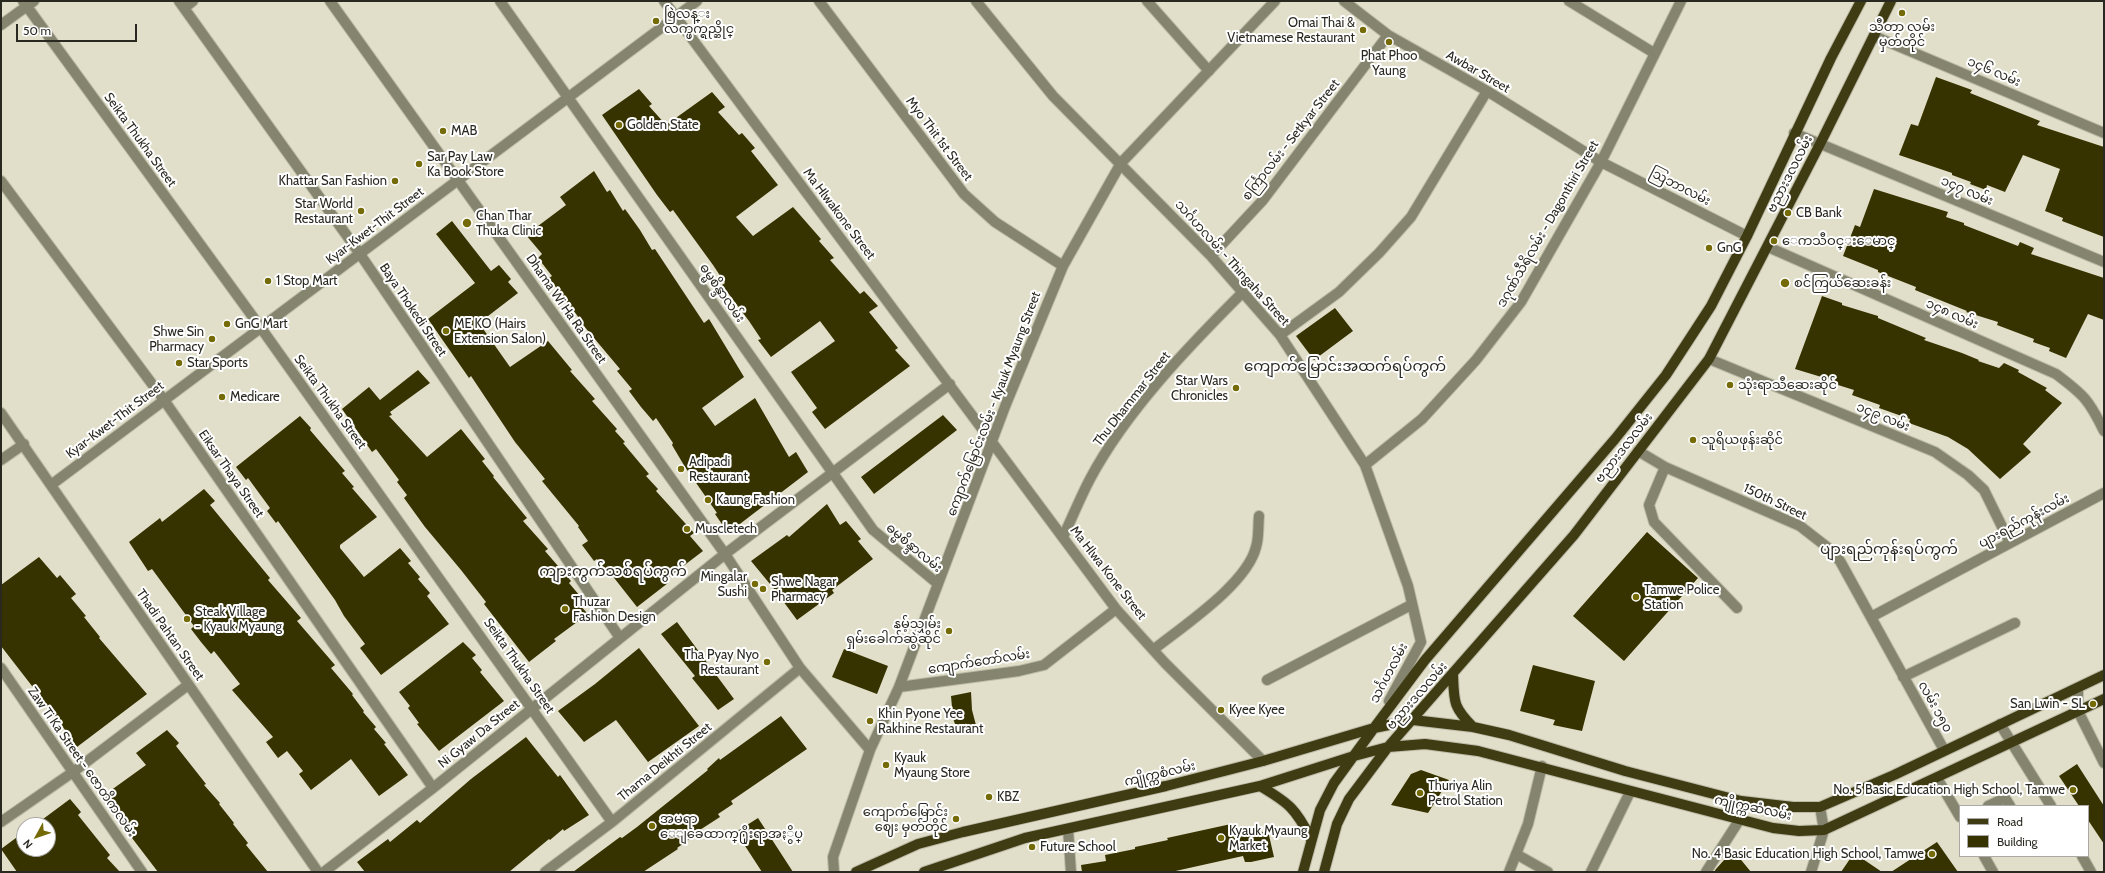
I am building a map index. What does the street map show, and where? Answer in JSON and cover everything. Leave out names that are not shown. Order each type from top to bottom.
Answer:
[{"type":"main road","name":"ဗညားဒလလမ်း","points":[[1303,872],[1311,838],[1320,810],[1334,783],[1426,660],[1616,438],[1666,375],[1711,306],[1748,236],[1794,133],[1861,1]]},
{"type":"main road","name":"ဗညားဒလလမ်း","points":[[1324,872],[1337,824],[1349,798],[1388,747],[1574,535],[1709,359],[1768,247],[1892,1]]},
{"type":"main road","points":[[1453,674],[1454,699],[1459,713],[1473,727]]},
{"type":"main road","name":"ကျိုက္ကဆံလမ်း","points":[[1473,727],[1509,735],[1625,771],[1741,801],[1793,807],[1820,807],[2104,675]]},
{"type":"main road","name":"ကျိုက္ကဆံလမ်း","points":[[1388,747],[1425,744],[1448,746],[1542,766],[1630,792],[1773,828],[1799,831],[1824,830],[2104,699]]},
{"type":"main road","name":"ကျိုက္ကစံလမ်း","points":[[856,872],[918,844],[963,832],[1166,786],[1263,761],[1374,728],[1413,720],[1473,727]]},
{"type":"main road","points":[[924,872],[1025,838],[1260,786],[1354,756],[1388,747]]},
{"type":"main road","points":[[1260,786],[1287,802],[1300,817],[1311,838]]},
{"type":"street","points":[[181,4],[192,1]]},
{"type":"street","name":"Dhama Wi Ha Ra Street","points":[[330,1],[725,554],[800,668],[870,750]]},
{"type":"street","name":"ဓမ္မစိန္ဒာလမ်း","points":[[500,1],[873,530],[938,584]]},
{"type":"street","name":"Ma Hlwakone Street","points":[[664,1],[950,384],[992,443]]},
{"type":"street","name":"Kyar-Kwet-Thit Street","points":[[50,485],[697,1]]},
{"type":"street","name":"Myo Thit 1st Street","points":[[819,1],[964,194],[995,222],[1063,266]]},
{"type":"street","name":"သင်္ဂဟလမ်း - Thingaha Street","points":[[976,1],[1053,96],[1121,163],[1211,256],[1280,335],[1365,465],[1408,586],[1411,605]]},
{"type":"street","points":[[1147,1],[1209,71]]},
{"type":"street","name":"ကျောက်မြောင်းလမ်း - Kyauk Myaung Street","points":[[834,872],[833,857],[870,750],[899,687],[1006,404],[1063,266],[1121,163],[1276,1]]},
{"type":"street","name":"Awbar Street","points":[[1344,1],[1388,35],[1487,92],[1601,162]]},
{"type":"street","points":[[1569,1],[1654,53]]},
{"type":"street","name":"ဒဂုဏ်သီရိလမ်း - Dagonthiri Street","points":[[1365,465],[1422,419],[1476,360],[1521,302],[1601,162],[1681,1]]},
{"type":"street","points":[[1,25],[28,3]]},
{"type":"street","name":"Seikta Thukha Street","points":[[28,3],[533,708],[612,822]]},
{"type":"street","name":"Baya Thokedi Street","points":[[181,4],[360,254],[620,638]]},
{"type":"street","name":"စင်္ကြာလမ်း - Setkyar Street","points":[[1211,256],[1263,200],[1388,35]]},
{"type":"street","name":"၁၄၆ လမ်း","points":[[1874,36],[2104,133]]},
{"type":"street","points":[[1280,335],[1339,292],[1379,253],[1411,217],[1487,92]]},
{"type":"street","name":"၁၄၇ လမ်း","points":[[1794,133],[2104,262]]},
{"type":"street","name":"ဩဘာလမ်း","points":[[1601,162],[1748,236]]},
{"type":"street","name":"Eiksar Thaya Street","points":[[1,181],[164,400],[432,788]]},
{"type":"street","name":"၁၄၈ လမ်း","points":[[1768,247],[2056,374],[2079,391],[2091,404],[2104,431]]},
{"type":"street","name":"Thu Dhammar Street","points":[[1063,537],[1090,478],[1118,434],[1164,376],[1243,292]]},
{"type":"street","name":"၁၄၉ လမ်း","points":[[1709,359],[1935,452],[1968,475],[1984,490],[2010,543]]},
{"type":"street","name":"Ni Gyaw Da Street","points":[[324,872],[533,708],[725,554],[833,474],[950,384]]},
{"type":"street","name":"Thadi Pahtan Street","points":[[1,413],[24,444],[50,485],[318,872]]},
{"type":"street","name":"Ma Hlwa Kone Street","points":[[992,443],[1116,608],[1153,650],[1263,761]]},
{"type":"street","points":[[1,460],[24,444]]},
{"type":"street","name":"150th Street","points":[[1638,451],[1665,467],[1800,526],[1827,547],[1840,561],[1904,677]]},
{"type":"street","points":[[1665,467],[1649,505],[1654,522],[1737,608]]},
{"type":"street","name":"ပျားရည်ကုန်းလမ်း","points":[[1871,617],[2104,493]]},
{"type":"street","points":[[1153,650],[1219,597],[1245,572],[1256,547],[1259,516]]},
{"type":"street","points":[[1267,680],[1411,605]]},
{"type":"street","name":"သင်္ဂဟလမ်း","points":[[1374,728],[1397,689],[1420,642],[1411,605]]},
{"type":"street","name":"ကျောက်တော်လမ်း","points":[[899,687],[1011,672],[1044,665],[1116,608]]},
{"type":"street","points":[[1904,677],[2015,623]]},
{"type":"street","name":"Zaw Ti Ka Street - ဇောတိကလမ်း","points":[[1,668],[142,872]]},
{"type":"street","name":"Thama Deikhti Street","points":[[545,872],[612,822],[800,668]]},
{"type":"street","name":"လမ်း ၁၅၀","points":[[1904,677],[1944,750]]},
{"type":"street","points":[[1,822],[73,772],[188,685]]},
{"type":"street","points":[[2078,688],[2078,711],[2104,763]]},
{"type":"street","points":[[2000,724],[2050,805]]},
{"type":"street","points":[[1509,872],[1528,824],[1542,766]]},
{"type":"street","points":[[1937,778],[1959,816]]},
{"type":"street","points":[[1591,872],[1630,792]]},
{"type":"street","points":[[1990,805],[2004,798],[2009,805]]},
{"type":"street","points":[[1811,872],[1824,830],[1820,807]]},
{"type":"street","points":[[1706,872],[1740,819]]},
{"type":"street","points":[[1068,828],[1071,872]]},
{"type":"street","points":[[1516,854],[1548,872]]},
{"type":"street","points":[[1985,857],[1993,872]]},
{"type":"street","points":[[2083,857],[2091,872]]},
{"type":"building","points":[[1936,77],[1972,90],[1970,93],[2040,121],[2037,125],[2104,147],[2104,237],[2062,221],[2063,218],[2045,211],[2060,169],[2023,155],[2005,192],[1987,185],[1986,190],[1970,184],[1971,182],[1952,175],[1952,173],[1899,155],[1911,124],[1918,126]]},
{"type":"building","points":[[639,89],[652,104],[649,106],[666,125],[712,92],[725,107],[718,112],[739,135],[742,133],[755,148],[751,151],[778,185],[736,217],[753,236],[793,207],[821,239],[819,241],[834,258],[830,260],[860,294],[864,291],[878,306],[869,312],[898,348],[895,350],[910,366],[825,429],[812,412],[817,408],[791,372],[835,341],[820,321],[771,357],[758,340],[761,339],[749,321],[722,285],[725,283],[713,265],[673,210],[670,212],[657,195],[602,115]]},
{"type":"building","points":[[594,171],[607,192],[610,190],[623,211],[625,209],[652,250],[655,249],[704,323],[709,319],[744,377],[702,408],[715,426],[755,398],[789,457],[796,452],[808,472],[728,533],[715,514],[717,513],[685,467],[672,445],[673,443],[656,418],[653,421],[641,407],[629,391],[632,389],[617,371],[620,369],[578,319],[579,318],[549,278],[552,276],[538,258],[542,254],[526,235],[566,205],[560,197]]},
{"type":"building","points":[[1874,189],[1948,212],[1946,217],[1964,223],[1964,225],[2018,246],[2020,242],[2034,248],[2031,254],[2104,278],[2104,320],[2088,314],[2066,358],[2049,351],[2050,348],[2033,342],[2034,339],[1997,325],[1998,322],[1966,312],[1967,311],[1915,290],[1916,287],[1843,256],[1855,225],[1860,227]]},
{"type":"building","points":[[452,221],[491,271],[499,265],[511,279],[508,282],[518,293],[479,323],[510,367],[548,341],[572,370],[570,371],[595,399],[592,401],[617,429],[615,431],[625,442],[623,443],[649,474],[646,476],[658,489],[656,491],[694,533],[690,536],[703,551],[665,580],[668,583],[637,607],[611,574],[609,575],[597,559],[594,561],[582,545],[588,541],[578,527],[579,526],[542,481],[545,479],[515,442],[471,376],[469,378],[428,319],[475,283],[436,234]]},
{"type":"building","points":[[1822,296],[1842,303],[1842,305],[1878,316],[1878,318],[1926,338],[1924,340],[1962,353],[1979,360],[1978,361],[1999,368],[2004,363],[2019,370],[2018,372],[2047,388],[2045,390],[2062,403],[2023,444],[2031,452],[2000,479],[1968,449],[1948,437],[1909,423],[1910,419],[1879,408],[1880,405],[1852,395],[1854,390],[1838,385],[1838,382],[1795,369]]},
{"type":"building","points":[[1335,308],[1353,331],[1314,360],[1296,336]]},
{"type":"building","points":[[418,370],[430,383],[390,412],[392,415],[389,416],[427,457],[461,429],[485,459],[482,461],[494,476],[493,477],[527,518],[523,521],[548,549],[545,551],[571,581],[569,583],[580,596],[575,600],[588,614],[554,639],[556,641],[529,662],[484,604],[486,602],[425,527],[404,498],[407,495],[397,482],[399,480],[376,449],[372,452],[342,409],[369,387],[380,400]]},
{"type":"building","points":[[943,415],[957,430],[874,494],[861,477]]},
{"type":"building","points":[[300,416],[345,471],[342,473],[354,487],[352,488],[377,517],[340,545],[340,548],[364,577],[400,548],[411,561],[408,563],[420,577],[418,579],[430,593],[427,596],[449,624],[381,675],[360,648],[365,644],[344,616],[335,600],[278,521],[276,523],[267,511],[270,508],[248,478],[246,480],[236,467]]},
{"type":"building","points":[[204,489],[215,501],[210,505],[270,578],[268,580],[301,618],[297,621],[335,665],[331,668],[353,694],[352,695],[364,711],[363,712],[376,727],[374,729],[386,743],[384,744],[408,775],[379,796],[351,759],[311,790],[299,774],[303,771],[287,751],[278,758],[266,742],[273,737],[232,690],[240,684],[214,651],[211,654],[201,642],[191,629],[194,626],[152,569],[148,571],[129,542],[160,518],[162,522]]},
{"type":"building","points":[[827,504],[840,525],[846,521],[861,539],[858,541],[873,559],[832,590],[834,593],[797,620],[784,601],[751,561],[787,535],[789,537]]},
{"type":"building","name":"Tamwe Police Station","points":[[1647,532],[1698,578],[1624,661],[1573,616]]},
{"type":"building","points":[[39,557],[57,578],[60,575],[76,594],[71,598],[86,616],[84,617],[100,637],[99,638],[147,694],[77,747],[56,717],[1,646],[1,585]]},
{"type":"building","points":[[677,622],[734,699],[718,710],[692,678],[695,676],[661,634]]},
{"type":"building","points":[[463,642],[476,655],[472,658],[482,670],[480,672],[504,701],[439,751],[417,724],[419,723],[408,708],[410,706],[399,692]]},
{"type":"building","points":[[639,648],[699,726],[648,762],[616,720],[584,742],[558,711],[595,684]]},
{"type":"building","points":[[844,649],[888,666],[877,694],[832,677]]},
{"type":"building","points":[[1533,665],[1595,681],[1582,731],[1553,725],[1555,720],[1520,711]]},
{"type":"building","points":[[971,692],[972,710],[977,729],[958,733],[953,718],[951,696]]},
{"type":"building","points":[[781,716],[807,749],[731,801],[733,804],[718,814],[720,817],[689,837],[690,839],[677,848],[678,849],[643,872],[573,872],[620,837],[622,838],[637,827],[708,770],[707,769],[719,758],[720,760]]},
{"type":"building","points":[[167,730],[179,743],[176,746],[206,784],[204,785],[220,803],[219,804],[234,823],[233,824],[248,843],[246,845],[268,872],[158,872],[132,838],[103,796],[146,765],[136,753]]},
{"type":"building","points":[[526,737],[558,777],[560,775],[589,815],[564,831],[563,829],[509,872],[365,872],[357,862],[388,839],[390,842],[417,820],[420,823],[471,779]]},
{"type":"building","points":[[2077,764],[2104,806],[2104,844],[2089,822],[2089,805],[2078,805],[2059,776]]},
{"type":"building","name":"Thuriya Alin Petrol Station","points":[[1421,770],[1449,780],[1428,813],[1391,805],[1411,774]]},
{"type":"building","points":[[70,799],[81,812],[78,815],[110,855],[107,858],[120,872],[17,872],[1,849],[16,838],[16,857],[56,857],[56,817],[46,817]]},
{"type":"building","points":[[758,818],[793,872],[762,872],[736,832]]},
{"type":"building","name":"Kyauk Myaung Market","points":[[1231,824],[1234,838],[1268,831],[1274,857],[1245,862],[1243,856],[1171,872],[1082,872],[1081,865],[1106,861],[1105,855],[1168,840],[1167,838]]},
{"type":"building","name":"No. 4 Basic Education High School, Tamwe","points":[[1937,842],[1958,872],[1891,872]]},
{"type":"building","points":[[1733,850],[1751,872],[1714,872],[1716,869]]},
{"type":"building","name":"No. 4 Basic Education High School, Tamwe","points":[[1854,853],[1882,872],[1841,872]]},
{"type":"place","name":"သီတာ လမ်း မှတ်တိုင်","points":[[1902,13]]},
{"type":"place","name":"စြဲလန္း လက္ဖက္ရည္ဆိုင္","points":[[656,21]]},
{"type":"place","name":"Omai Thai & Vietnamese Restaurant","points":[[1363,30]]},
{"type":"place","name":"Phat Phoo Yaung","points":[[1389,42]]},
{"type":"place","name":"Golden State","points":[[619,125]]},
{"type":"place","name":"MAB","points":[[443,131]]},
{"type":"place","name":"Sar Pay Law Ka Book Store","points":[[419,164]]},
{"type":"place","name":"Khattar San Fashion","points":[[395,181]]},
{"type":"place","name":"Star World Restaurant","points":[[361,211]]},
{"type":"place","name":"CB Bank","points":[[1788,213]]},
{"type":"place","name":"Chan Thar Thuka Clinic","points":[[467,223]]},
{"type":"place","name":"ေကသီဝင္းေမာင္","points":[[1774,241]]},
{"type":"place","name":"GnG","points":[[1709,248]]},
{"type":"place","name":"1 Stop Mart","points":[[268,281]]},
{"type":"place","name":"စင်ကြယ်ဆေးခန်း","points":[[1785,283]]},
{"type":"place","name":"GnG Mart","points":[[227,324]]},
{"type":"place","name":"ME KO (Hairs Extension Salon)","points":[[446,331]]},
{"type":"place","name":"Shwe Sin Pharmacy","points":[[212,339]]},
{"type":"place","name":"Star Sports","points":[[179,363]]},
{"type":"place","name":"သုံးရာသီဆေးဆိုင်","points":[[1730,385]]},
{"type":"place","name":"Star Wars Chronicles","points":[[1236,388]]},
{"type":"place","name":"Medicare","points":[[222,397]]},
{"type":"place","name":"သူရိယဖုန်းဆိုင်","points":[[1693,440]]},
{"type":"place","name":"Adipadi Restaurant","points":[[681,469]]},
{"type":"place","name":"Kaung Fashion","points":[[708,500]]},
{"type":"place","name":"Muscletech","points":[[687,529]]},
{"type":"place","name":"Mingalar Sushi","points":[[755,584]]},
{"type":"place","name":"Shwe Nagar Pharmacy","points":[[763,589]]},
{"type":"place","name":"Tamwe Police Station","points":[[1636,597]]},
{"type":"place","name":"Thuzar Fashion Design","points":[[565,609]]},
{"type":"place","name":"Steak Village - Kyauk Myaung","points":[[187,619]]},
{"type":"place","name":"နမ့်သျှမ်း ရှမ်းခေါက်ဆွဲဆိုင်","points":[[949,631]]},
{"type":"place","name":"Tha Pyay Nyo Restaurant","points":[[767,662]]},
{"type":"place","name":"San Lwin - SL","points":[[2093,704]]},
{"type":"place","name":"Kyee Kyee","points":[[1221,710]]},
{"type":"place","name":"Khin Pyone Yee Rakhine Restaurant","points":[[870,721]]},
{"type":"place","name":"Kyauk Myaung Store","points":[[886,765]]},
{"type":"place","name":"No. 5 Basic Education High School, Tamwe","points":[[2073,790]]},
{"type":"place","name":"Thuriya Alin Petrol Station","points":[[1420,793]]},
{"type":"place","name":"KBZ","points":[[989,797]]},
{"type":"place","name":"ကျောက်မြောင်း ဈေး မှတ်တိုင်","points":[[956,819]]},
{"type":"place","name":"အမရာ ေျခေထာက္႐ိုးရာအႏွိပ္","points":[[652,826]]},
{"type":"place","name":"Kyauk Myaung Market","points":[[1221,838]]},
{"type":"place","name":"Future School","points":[[1032,847]]},
{"type":"place","name":"No. 4 Basic Education High School, Tamwe","points":[[1932,854]]},
{"type":"district","name":"ကျောက်မြောင်းအထက်ရပ်ကွက်","points":[[1345,367]]},
{"type":"district","name":"ပျားရည်ကုန်းရပ်ကွက်","points":[[1889,550]]},
{"type":"district","name":"ကျားကွက်သစ်ရပ်ကွက်","points":[[613,572]]}]
